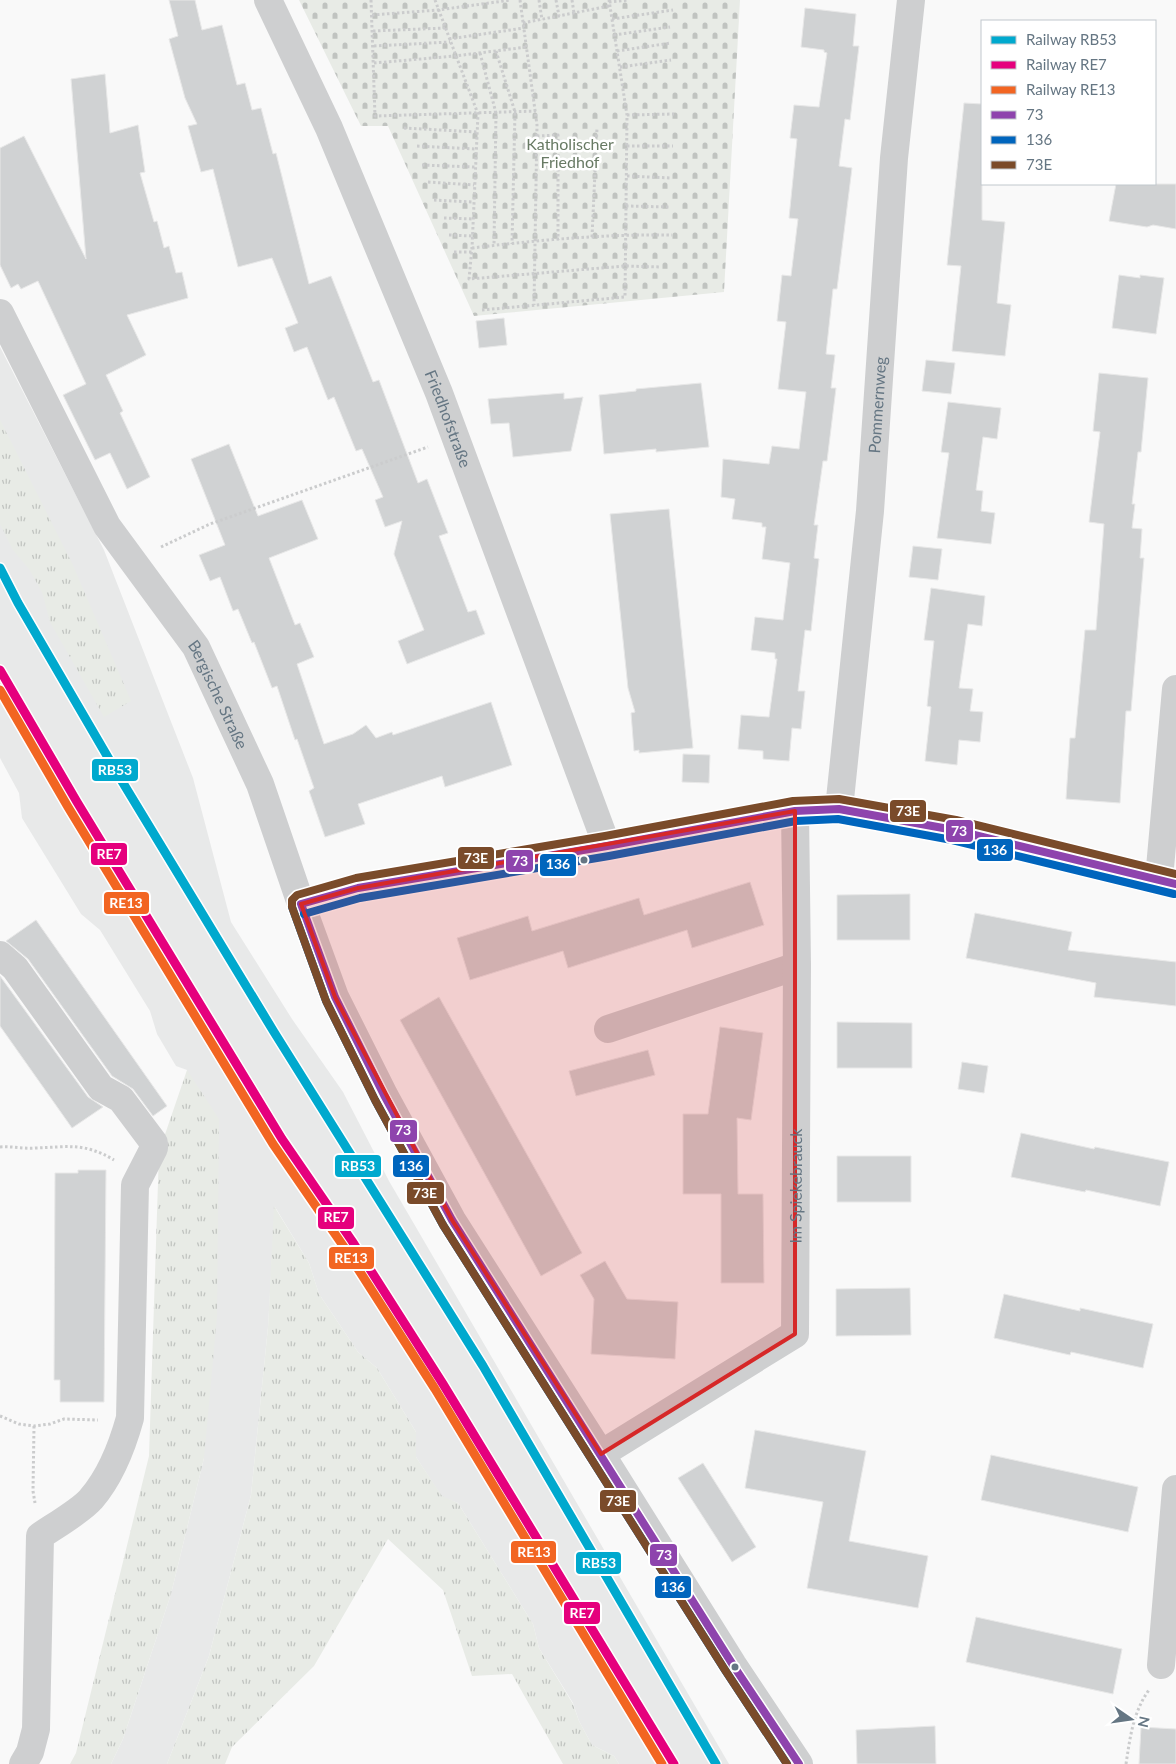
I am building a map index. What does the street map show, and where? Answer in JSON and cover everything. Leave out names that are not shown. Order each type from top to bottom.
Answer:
[{"type":"street","name":"Friedhofstraße","points":[[268,0],[329,128],[456,437],[607,846]]},
{"type":"street","name":"Pommernweg","points":[[839,809],[870,510],[894,158],[911,0]]},
{"type":"street","name":"Bergische Straße","points":[[0,313],[107,526],[196,647],[260,784],[300,904],[334,997],[384,1095],[443,1203],[732,1665],[799,1764]]},
{"type":"street","points":[[300,904],[358,888],[607,846],[795,810],[839,809],[954,830],[1167,882],[1176,689]]},
{"type":"street","name":"Im Spiekebrauck","points":[[601,1454],[795,1334],[797,966],[795,810]]},
{"type":"street","points":[[0,955],[15,968],[101,1088],[121,1100],[154,1143],[154,1148],[135,1184],[130,1418],[114,1465],[90,1500],[40,1536],[36,1729],[30,1752],[23,1764]]},
{"type":"street","points":[[608,1029],[797,966]]},
{"type":"street","points":[[1160,1665],[1176,1489]]},
{"type":"path","points":[[371,0],[375,116],[536,111]]},
{"type":"path","points":[[435,0],[478,114],[469,279],[625,266],[662,267]]},
{"type":"path","points":[[372,15],[438,10],[511,0]]},
{"type":"path","points":[[520,0],[536,111],[534,305]]},
{"type":"path","points":[[539,0],[542,20]]},
{"type":"path","points":[[556,0],[559,16]]},
{"type":"path","points":[[572,0],[574,13]]},
{"type":"path","points":[[523,23],[628,0]]},
{"type":"path","points":[[482,310],[625,297],[627,115],[609,3]]},
{"type":"path","points":[[612,19],[673,10]]},
{"type":"path","points":[[614,35],[670,27]]},
{"type":"path","points":[[373,31],[445,28]]},
{"type":"path","points":[[374,46],[449,41],[524,28]]},
{"type":"path","points":[[617,51],[672,43]]},
{"type":"path","points":[[374,63],[527,47]]},
{"type":"path","points":[[496,51],[515,112],[512,244]]},
{"type":"path","points":[[480,53],[496,113],[494,246]]},
{"type":"path","points":[[620,67],[672,60]]},
{"type":"path","points":[[627,115],[674,114]]},
{"type":"path","points":[[404,128],[477,132]]},
{"type":"path","points":[[592,237],[597,128]]},
{"type":"path","points":[[537,136],[558,135],[558,240]]},
{"type":"path","points":[[417,146],[476,150]]},
{"type":"path","points":[[627,146],[673,146]]},
{"type":"path","points":[[422,165],[475,167]]},
{"type":"path","points":[[626,176],[672,178]]},
{"type":"path","points":[[428,182],[474,185]]},
{"type":"path","points":[[434,200],[473,202]]},
{"type":"path","points":[[626,206],[669,207]]},
{"type":"path","points":[[444,218],[473,219]]},
{"type":"path","points":[[449,235],[472,236]]},
{"type":"path","points":[[454,252],[535,241],[626,235],[672,235]]},
{"type":"path","points":[[133,560],[210,524],[456,437]]},
{"type":"path","points":[[0,1147],[70,1146],[86,1148],[112,1160],[132,1178],[135,1184]]},
{"type":"path","points":[[0,1416],[19,1424],[34,1426],[50,1424],[64,1418],[102,1420],[130,1418]]},
{"type":"path","points":[[34,1426],[33,1491],[40,1536]]},
{"type":"path","points":[[1126,1764],[1132,1728],[1140,1702],[1150,1689],[1160,1665]]},
{"type":"highlighted area","points":[[795,811],[795,1334],[601,1454],[452,1220],[335,997],[301,904],[358,888]]},
{"type":"shaded area","points":[[0,347],[104,550],[193,778],[231,922],[292,1019],[343,1092],[389,1181],[729,1764],[619,1764],[614,1756],[592,1745],[579,1721],[573,1703],[539,1648],[533,1624],[458,1503],[442,1497],[416,1457],[416,1432],[377,1368],[358,1352],[319,1294],[309,1263],[275,1207],[268,1327],[251,1495],[209,1656],[167,1764],[111,1764],[123,1739],[171,1594],[204,1458],[187,1070],[176,1066],[157,1034],[150,1011],[100,930],[81,914],[22,818],[19,793],[0,758]]},
{"type":"green space","name":"Katholischer Friedhof","points":[[299,0],[740,0],[724,292],[474,316],[388,126],[361,126]]},
{"type":"green space","points":[[0,420],[72,563],[131,701],[104,717],[50,622],[42,592],[29,569],[13,550],[0,524]]},
{"type":"green space","points":[[187,1070],[219,1119],[217,1317],[204,1458],[171,1594],[123,1739],[111,1764],[70,1764],[76,1753],[149,1456],[159,1152]]},
{"type":"green space","points":[[274,1206],[309,1263],[319,1294],[358,1352],[377,1368],[416,1432],[416,1457],[442,1496],[458,1503],[533,1624],[539,1648],[573,1704],[579,1721],[592,1745],[614,1756],[619,1764],[563,1764],[512,1674],[472,1676],[443,1590],[388,1539],[314,1666],[232,1747],[225,1764],[167,1764],[209,1656],[251,1495],[268,1327]]},
{"type":"building","points":[[169,0],[195,0],[202,30],[222,25],[237,85],[245,83],[252,110],[261,108],[273,154],[276,153],[309,284],[331,276],[373,382],[379,380],[418,483],[427,479],[448,533],[439,536],[468,612],[476,610],[485,634],[407,664],[398,641],[424,630],[394,554],[402,521],[385,527],[375,500],[383,497],[362,449],[356,451],[334,397],[328,400],[307,347],[294,352],[285,328],[298,323],[272,258],[238,267],[213,169],[201,172],[188,126],[197,124],[185,98],[169,39],[178,36]]},
{"type":"building","points":[[805,8],[856,14],[853,46],[859,46],[850,120],[845,119],[839,166],[852,168],[837,289],[833,289],[826,354],[835,355],[831,388],[836,388],[827,461],[823,461],[814,525],[818,525],[814,558],[819,559],[811,631],[805,630],[798,691],[805,691],[801,729],[792,728],[789,761],[763,759],[763,751],[738,749],[741,715],[769,717],[777,659],[775,659],[775,653],[751,650],[755,617],[783,620],[790,563],[762,559],[766,527],[762,527],[762,523],[732,519],[735,499],[721,497],[723,459],[769,464],[772,446],[799,449],[806,392],[778,389],[786,322],[777,321],[782,275],[791,276],[798,219],[789,218],[797,139],[790,138],[794,105],[819,107],[827,53],[824,50],[801,47]]},
{"type":"building","points":[[105,74],[110,133],[138,125],[145,172],[140,173],[154,222],[157,221],[164,248],[169,246],[176,273],[182,272],[188,298],[127,315],[146,355],[106,375],[123,411],[120,413],[150,477],[127,489],[110,453],[95,460],[63,395],[86,384],[38,281],[21,289],[18,284],[11,288],[0,265],[0,148],[24,136],[86,259],[71,79]]},
{"type":"building","points":[[964,103],[981,104],[982,220],[1005,222],[997,303],[1011,305],[1005,356],[952,351],[961,266],[947,265]]},
{"type":"building","points":[[1176,184],[1176,229],[1109,221],[1116,185]]},
{"type":"building","points":[[1119,275],[1140,278],[1140,275],[1164,278],[1156,334],[1112,328]]},
{"type":"building","points":[[504,318],[507,345],[479,348],[476,321]]},
{"type":"building","points":[[926,360],[955,363],[951,394],[922,391]]},
{"type":"building","points":[[1099,373],[1148,378],[1141,452],[1138,452],[1132,504],[1135,504],[1132,528],[1142,529],[1140,558],[1144,558],[1131,711],[1126,711],[1120,803],[1066,799],[1070,738],[1075,738],[1085,630],[1096,630],[1104,524],[1089,522],[1100,432],[1093,431]]},
{"type":"building","points":[[701,383],[709,447],[656,452],[656,449],[604,454],[599,395],[636,391],[636,389]]},
{"type":"building","points":[[564,393],[564,399],[583,397],[571,451],[513,457],[509,423],[491,424],[488,399]]},
{"type":"building","points":[[948,402],[1001,408],[997,439],[983,437],[976,490],[983,491],[981,511],[995,513],[991,544],[937,538],[949,453],[941,452]]},
{"type":"building","points":[[229,444],[258,516],[302,500],[318,539],[269,558],[295,625],[300,623],[314,657],[297,664],[324,744],[353,734],[366,725],[376,738],[392,732],[393,735],[491,702],[512,765],[445,787],[442,776],[358,804],[365,824],[325,837],[309,791],[314,788],[277,686],[272,688],[254,642],[252,643],[238,609],[233,611],[220,577],[210,581],[199,555],[225,545],[191,459]]},
{"type":"building","points":[[669,509],[693,748],[639,753],[639,750],[634,751],[631,713],[635,712],[628,688],[610,514]]},
{"type":"building","points":[[913,546],[942,549],[938,580],[909,577]]},
{"type":"building","points":[[931,588],[985,596],[982,626],[968,624],[959,688],[973,689],[970,711],[983,712],[980,742],[959,740],[957,765],[925,761],[931,707],[927,706],[934,641],[924,640]]},
{"type":"building","points":[[683,754],[710,755],[709,783],[682,782]]},
{"type":"building","points":[[750,882],[764,925],[692,948],[687,930],[568,968],[563,951],[470,980],[457,938],[528,916],[532,931],[639,898],[644,915]]},
{"type":"building","points":[[910,894],[910,940],[837,940],[837,895]]},
{"type":"building","points":[[975,913],[1072,932],[1068,950],[1176,962],[1176,1006],[1094,997],[1096,983],[966,958]]},
{"type":"building","points":[[36,920],[167,1106],[153,1116],[133,1089],[112,1076],[28,959],[6,941]]},
{"type":"building","points":[[0,976],[88,1097],[103,1107],[72,1128],[0,1026]]},
{"type":"building","points":[[439,997],[582,1253],[541,1276],[400,1020]]},
{"type":"building","points":[[837,1022],[912,1023],[912,1068],[837,1068]]},
{"type":"building","points":[[720,1027],[763,1033],[751,1120],[737,1118],[738,1194],[763,1194],[764,1283],[721,1283],[721,1194],[683,1194],[683,1114],[708,1114]]},
{"type":"building","points":[[648,1050],[655,1075],[576,1096],[569,1071]]},
{"type":"building","points":[[962,1062],[988,1066],[984,1093],[958,1089]]},
{"type":"building","points":[[1021,1133],[1094,1149],[1095,1147],[1169,1162],[1160,1206],[1086,1190],[1085,1192],[1011,1177]]},
{"type":"building","points":[[837,1156],[911,1156],[911,1202],[837,1202]]},
{"type":"building","points":[[78,1170],[106,1170],[104,1402],[60,1402],[60,1380],[54,1380],[55,1173],[78,1173]]},
{"type":"building","points":[[605,1261],[627,1299],[678,1302],[675,1359],[591,1354],[594,1299],[580,1275]]},
{"type":"building","points":[[910,1288],[911,1335],[836,1336],[836,1289]]},
{"type":"building","points":[[1004,1294],[1080,1311],[1080,1308],[1153,1324],[1143,1368],[1071,1352],[1070,1355],[994,1338]]},
{"type":"building","points":[[755,1430],[866,1451],[849,1541],[928,1556],[918,1608],[807,1588],[823,1502],[745,1488]]},
{"type":"building","points":[[991,1455],[1138,1487],[1128,1532],[981,1500]]},
{"type":"building","points":[[703,1463],[756,1547],[732,1562],[678,1478]]},
{"type":"building","points":[[976,1617],[1122,1649],[1113,1694],[966,1662]]},
{"type":"building","points":[[935,1726],[936,1764],[857,1764],[856,1730]]},
{"type":"building","points":[[1141,1727],[1176,1729],[1176,1764],[1139,1764]]},
{"type":"rail line","name":"RB53","points":[[0,568],[18,603],[120,778],[274,1032],[483,1366],[716,1764]]},
{"type":"rail line","name":"RE7","points":[[0,670],[77,802],[282,1139],[352,1241],[443,1384],[674,1764]]},
{"type":"rail line","name":"RE13","points":[[0,690],[68,807],[273,1144],[344,1247],[435,1389],[662,1764]]},
{"type":"transit line","name":"73E","points":[[787,1764],[725,1670],[443,1225],[375,1100],[326,1001],[292,907],[292,900],[297,895],[356,878],[605,836],[793,801],[839,799],[956,820],[1176,874]]},
{"type":"transit line","name":"73","points":[[301,904],[358,888],[607,846],[795,811],[839,809],[954,830],[1176,884]]},
{"type":"transit line","name":"136","points":[[304,914],[360,898],[609,856],[796,821],[838,819],[952,840],[1174,894]]},
{"type":"transit line","name":"73","points":[[301,904],[335,997],[384,1095],[452,1220],[733,1665],[799,1764]]},
{"type":"transit line","name":"136","points":[[292,907],[326,1001],[375,1100],[443,1225],[725,1670],[787,1764]]}]
